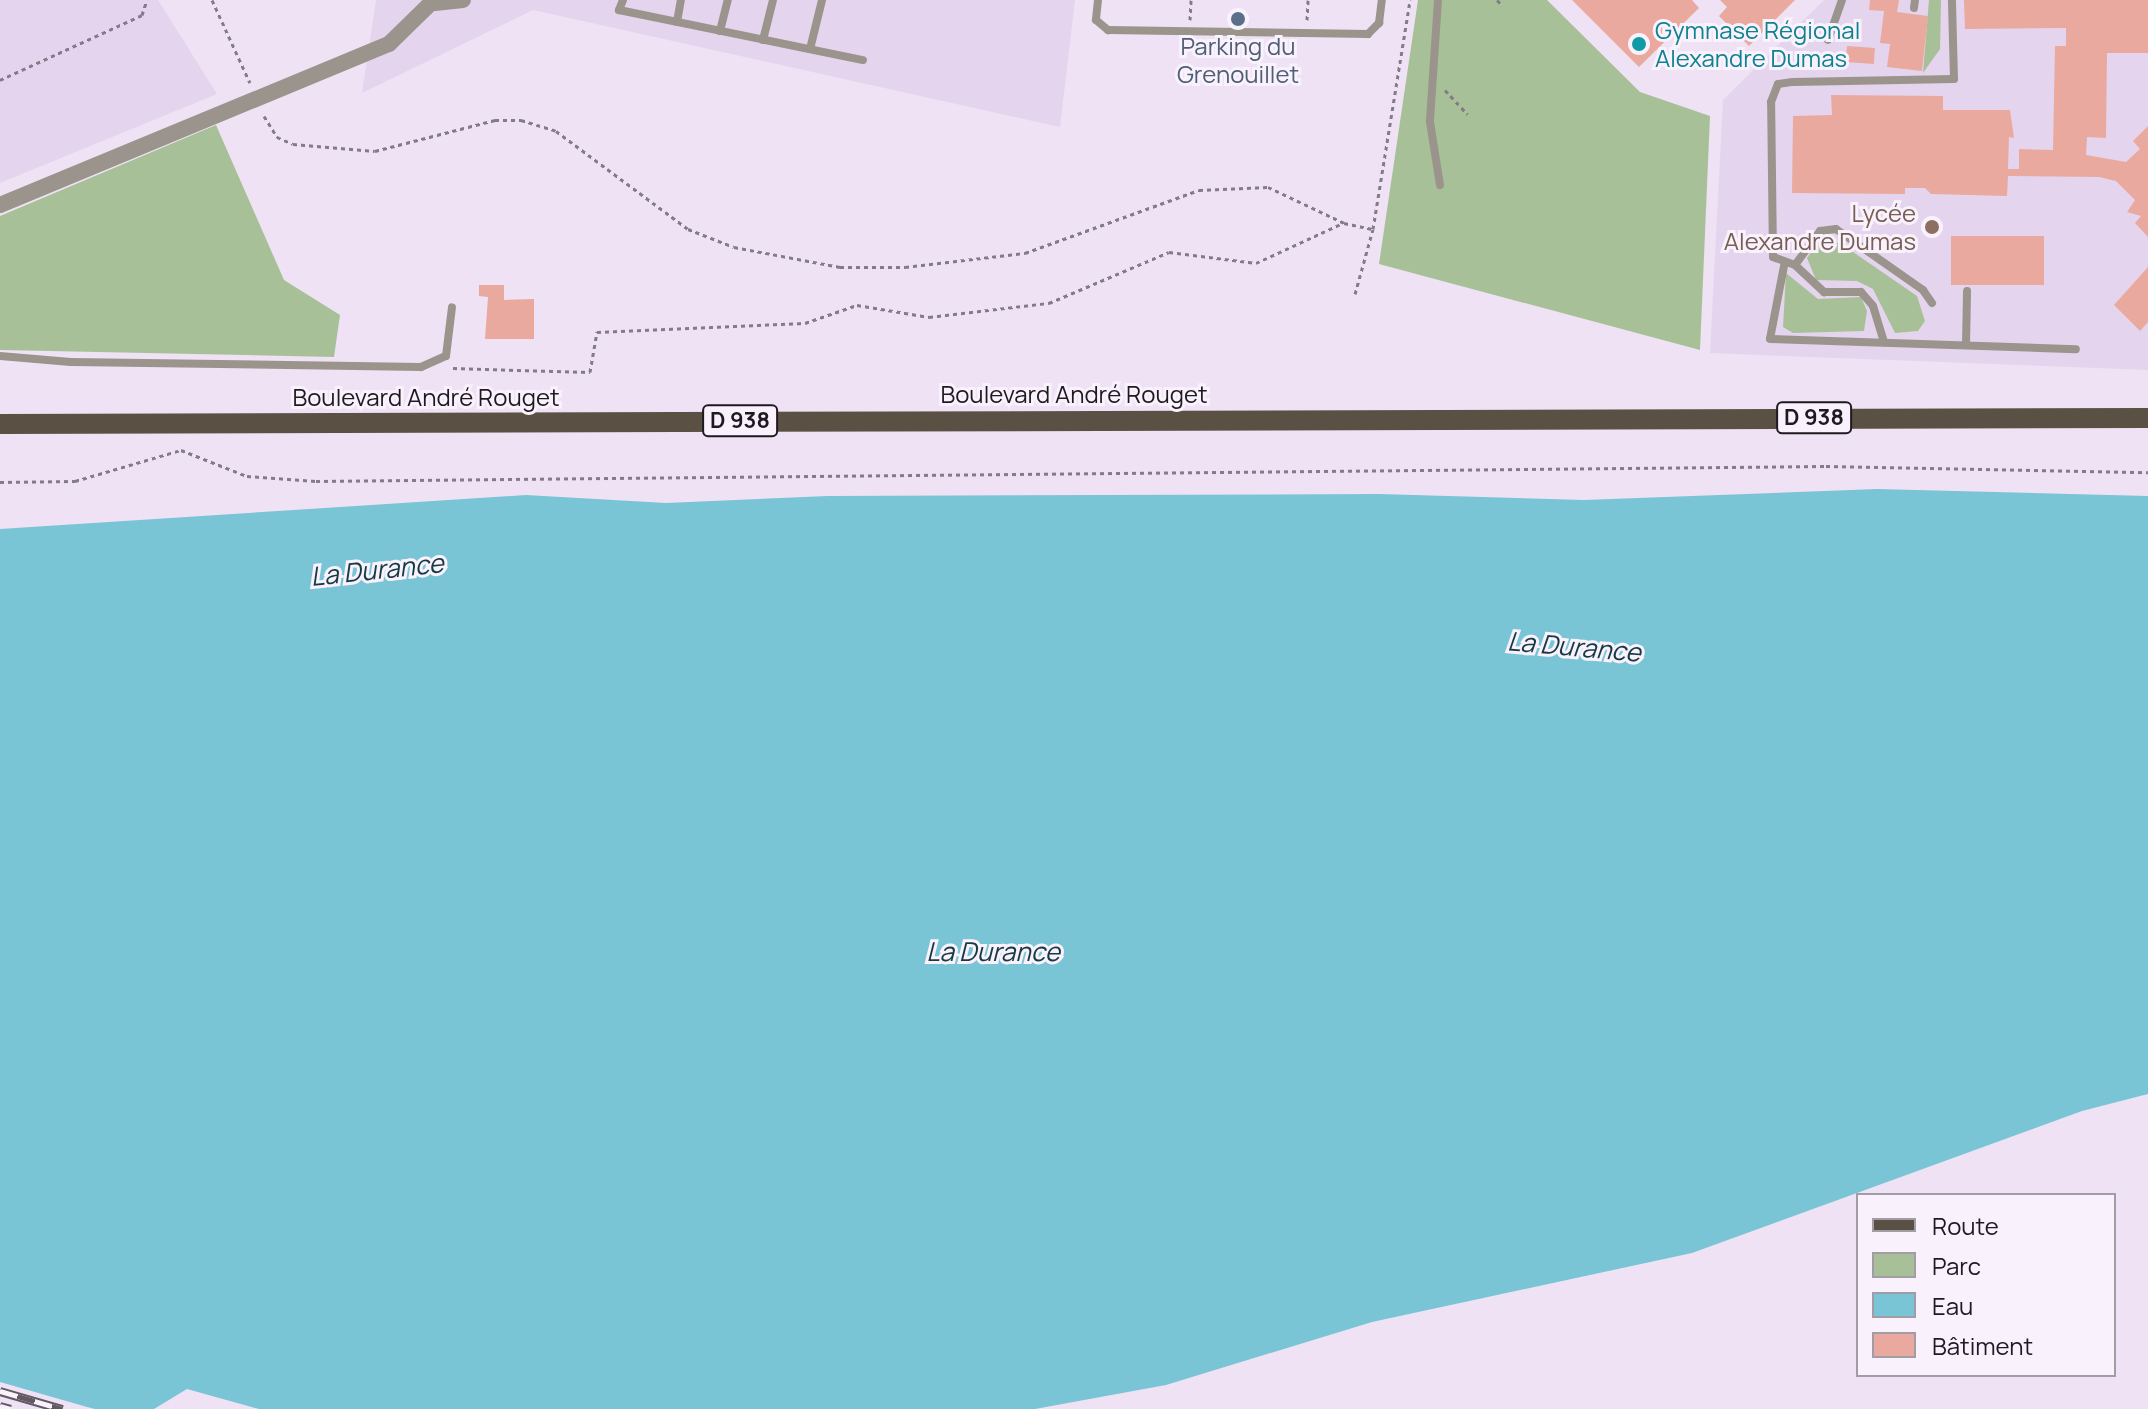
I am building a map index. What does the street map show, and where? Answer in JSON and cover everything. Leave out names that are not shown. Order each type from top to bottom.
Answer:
[{"type":"main road","name":"Boulevard André Rouget","points":[[0,424],[2148,418]]},
{"type":"street","points":[[0,205],[389,44],[434,2],[463,0]]},
{"type":"lane","points":[[623,0],[619,10],[863,60]]},
{"type":"lane","points":[[677,22],[681,0]]},
{"type":"lane","points":[[720,31],[728,0]]},
{"type":"lane","points":[[763,40],[773,0]]},
{"type":"lane","points":[[810,49],[822,0]]},
{"type":"lane","points":[[1098,0],[1096,20],[1108,30],[1368,34],[1379,23],[1382,0]]},
{"type":"lane","points":[[1438,0],[1430,122],[1440,185]]},
{"type":"lane","points":[[1828,40],[1842,0]]},
{"type":"lane","points":[[1884,342],[1873,306],[1861,292],[1824,292],[1795,265],[1784,266],[1773,257],[1771,102],[1778,84],[1954,79],[1952,0]]},
{"type":"lane","points":[[1795,265],[1820,231],[1836,229],[1923,290],[1932,303]]},
{"type":"lane","points":[[1784,266],[1770,339],[2076,349]]},
{"type":"lane","points":[[1966,345],[1967,291]]},
{"type":"lane","points":[[0,356],[71,362],[421,367],[446,356],[452,307]]},
{"type":"path","points":[[0,80],[142,15],[147,0]]},
{"type":"path","points":[[212,0],[268,127],[293,144],[375,151],[495,120],[521,120],[556,131],[688,229],[734,247],[840,267],[905,267],[1025,253],[1199,190],[1268,187],[1344,223],[1373,229]]},
{"type":"path","points":[[1190,30],[1191,0]]},
{"type":"path","points":[[1307,33],[1308,0]]},
{"type":"path","points":[[1355,294],[1373,229],[1410,0]]},
{"type":"path","points":[[1497,0],[1502,5]]},
{"type":"path","points":[[421,367],[590,372],[597,332],[805,323],[857,305],[929,317],[1049,303],[1169,252],[1256,263],[1344,223]]},
{"type":"path","points":[[0,482],[75,481],[181,450],[247,476],[316,481],[1810,466],[2148,472]]},
{"type":"shaded area","points":[[0,0],[158,0],[217,94],[0,183]]},
{"type":"shaded area","points":[[376,0],[1075,0],[1060,127],[533,10],[362,93]]},
{"type":"shaded area","name":"Lycée Alexandre Dumas","points":[[1824,0],[2148,0],[2148,370],[1710,353],[1723,100]]},
{"type":"green space","points":[[1418,0],[1547,0],[1640,92],[1710,116],[1700,350],[1379,264]]},
{"type":"green space","points":[[1929,0],[1941,0],[1940,49],[1923,73]]},
{"type":"green space","points":[[216,125],[284,280],[340,315],[334,357],[0,350],[0,216]]},
{"type":"green space","points":[[1819,241],[1840,243],[1917,296],[1925,321],[1918,331],[1895,333],[1873,289],[1857,281],[1816,280],[1807,258]]},
{"type":"green space","points":[[1786,273],[1818,299],[1861,297],[1867,311],[1864,331],[1793,333],[1783,327]]},
{"type":"water","name":"La Durance","points":[[1877,489],[2148,496],[2148,1094],[2082,1111],[1692,1253],[1372,1322],[1166,1385],[1035,1409],[259,1409],[187,1389],[154,1409],[0,1409],[0,529],[526,495],[666,503],[828,496],[1379,494],[1584,500]]},
{"type":"pier","points":[[0,1382],[87,1407],[95,1409],[0,1409]]},
{"type":"building","name":"Gymnase Régional Alexandre Dumas","points":[[1572,0],[1692,0],[1699,8],[1639,67]]},
{"type":"building","points":[[1720,0],[1795,0],[1749,46],[1719,16],[1727,7]]},
{"type":"building","points":[[1870,0],[1899,0],[1897,12],[1928,16],[1922,71],[1887,67],[1890,44],[1880,43],[1884,11],[1869,10]]},
{"type":"building","points":[[1964,0],[2148,0],[2148,53],[2107,53],[2106,138],[2087,137],[2086,155],[2126,162],[2140,149],[2133,141],[2148,126],[2148,237],[2135,223],[2141,216],[2127,212],[2135,200],[2116,181],[2099,177],[2008,176],[2007,196],[1931,194],[1925,188],[1905,188],[1905,194],[1792,193],[1793,116],[1832,115],[1831,95],[1943,96],[1943,110],[2010,110],[2014,138],[2009,137],[2008,169],[2019,169],[2019,149],[2053,150],[2055,46],[2066,46],[2066,28],[1965,29]]},
{"type":"building","points":[[1847,46],[1875,48],[1874,64],[1846,62]]},
{"type":"building","points":[[1951,236],[2044,236],[2044,285],[1951,285]]},
{"type":"building","points":[[2148,267],[2148,322],[2140,331],[2114,305]]},
{"type":"building","points":[[479,285],[504,285],[504,300],[534,299],[534,339],[485,339],[488,297],[479,296]]},
{"type":"railway","points":[[0,1391],[62,1409]]},
{"type":"railway","points":[[0,1406],[11,1409]]},
{"type":"place","name":"Parking du Grenouillet","points":[[1238,19]]},
{"type":"place","name":"Gymnase Régional Alexandre Dumas","points":[[1639,44]]},
{"type":"place","name":"Lycée Alexandre Dumas","points":[[1932,227]]}]
